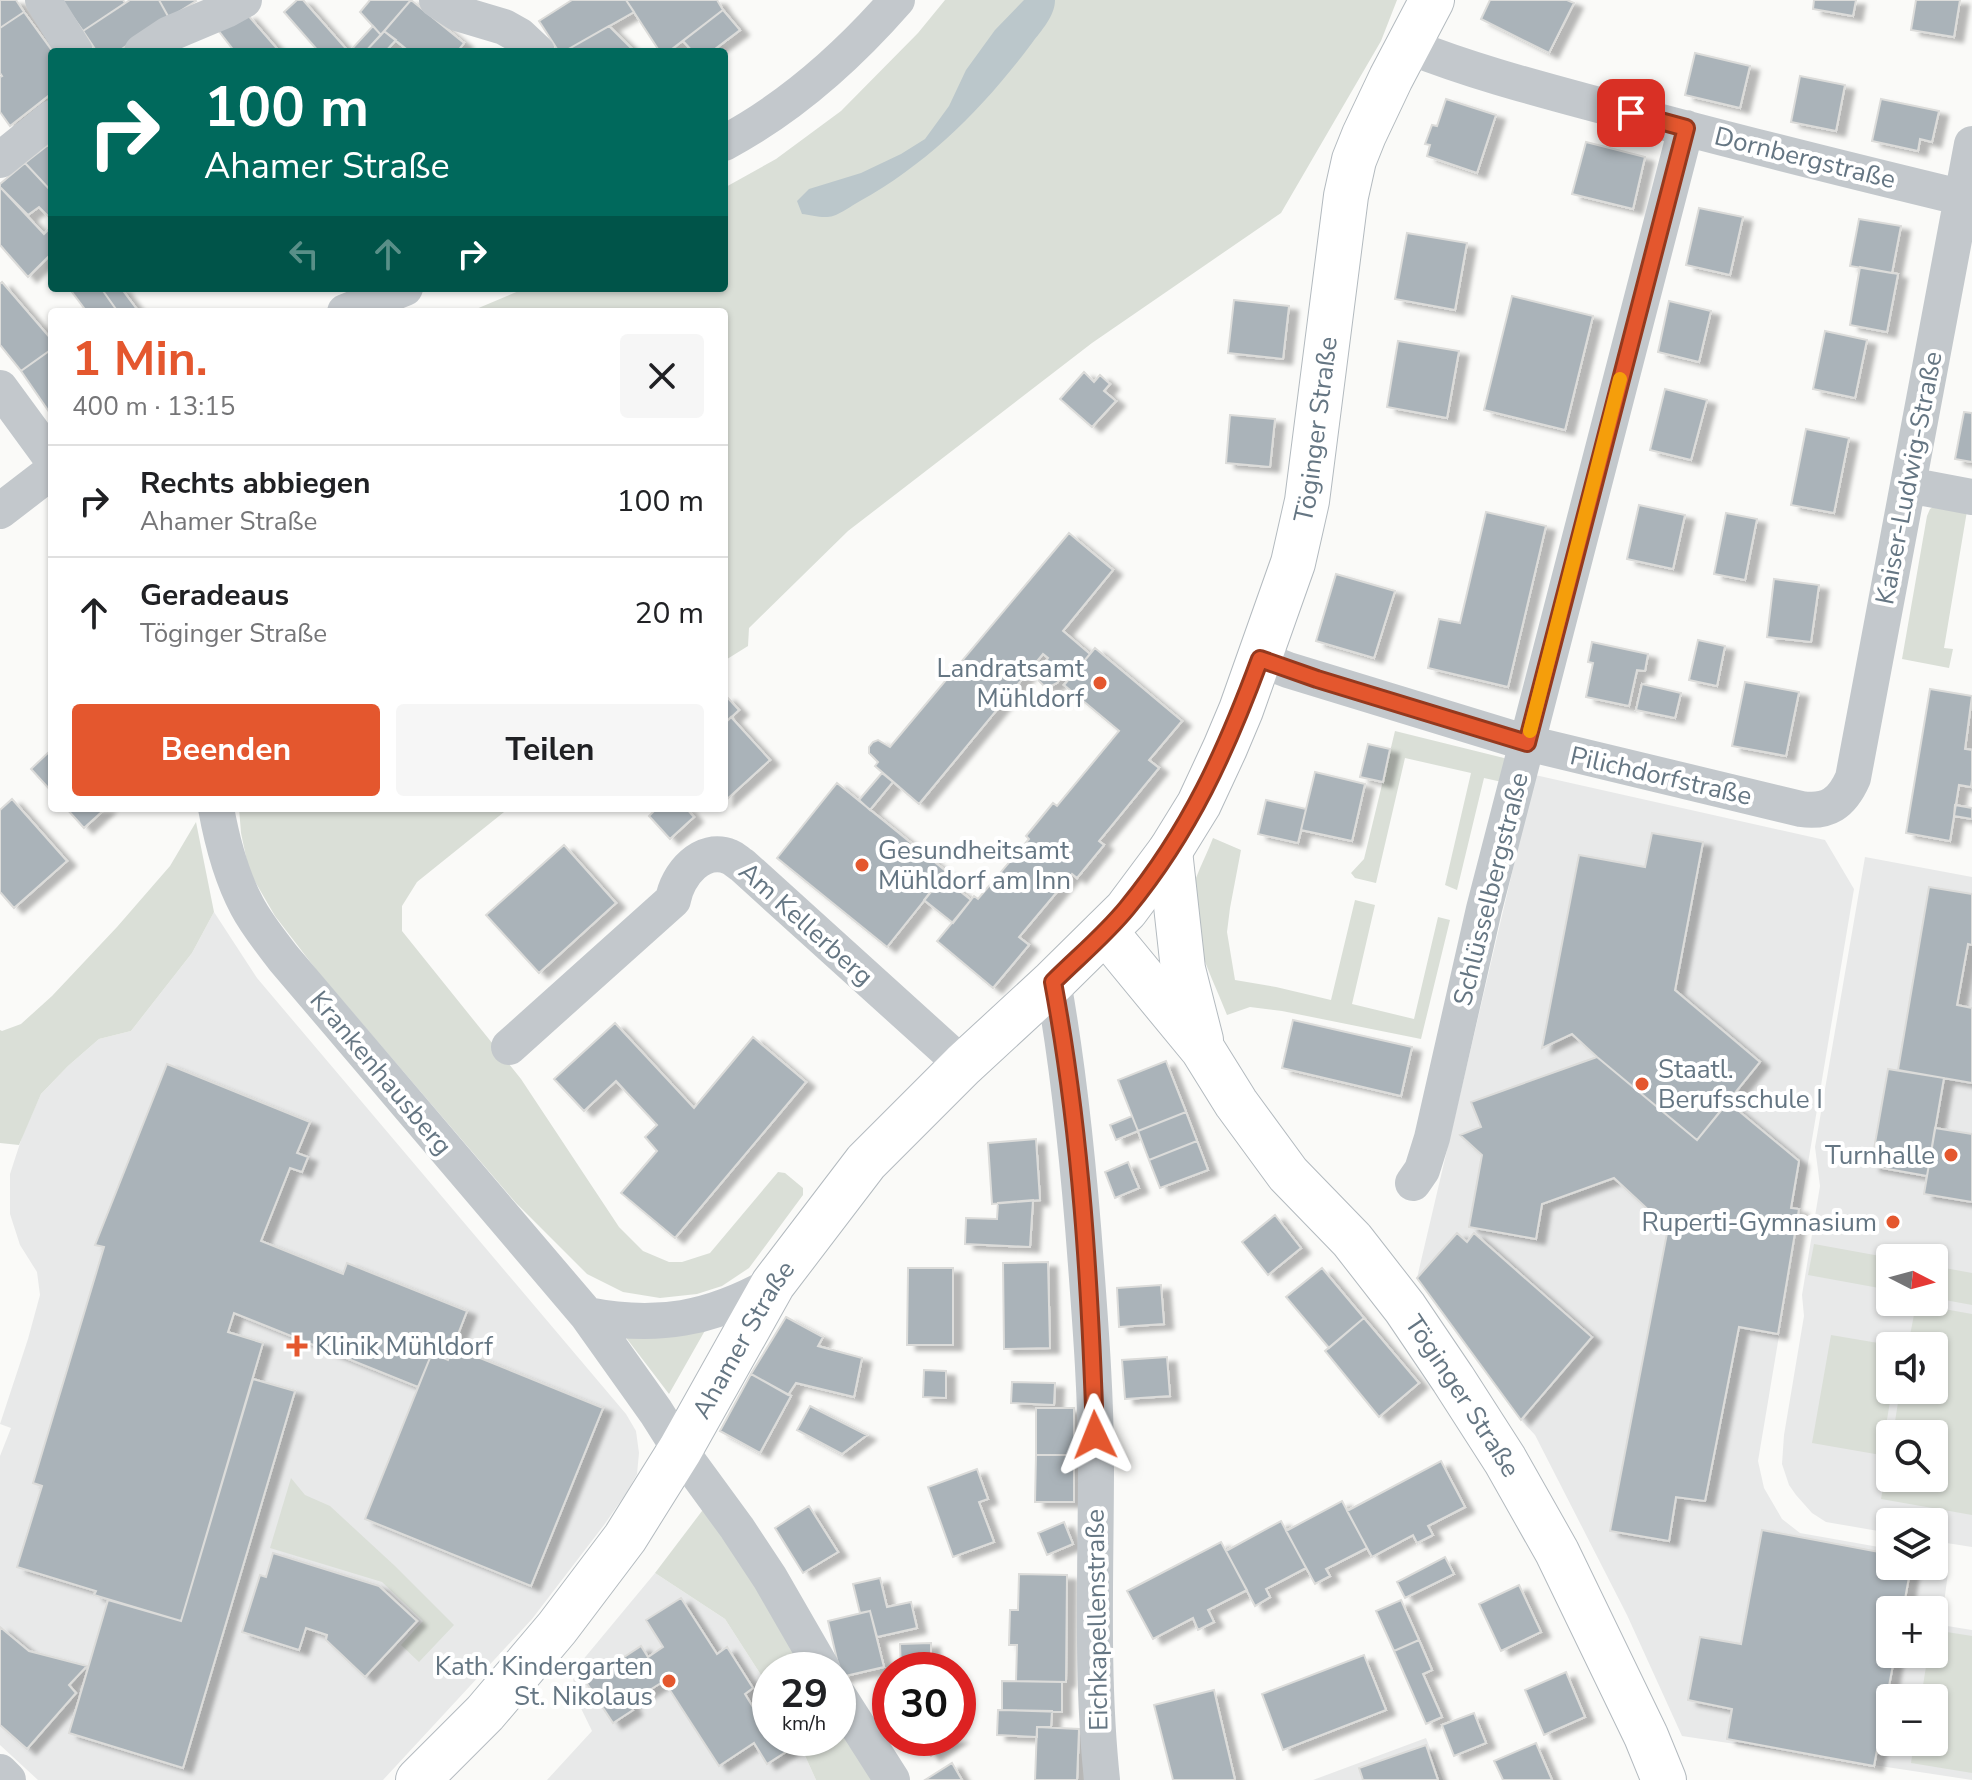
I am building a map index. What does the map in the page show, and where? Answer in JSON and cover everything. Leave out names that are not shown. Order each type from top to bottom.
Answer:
[{"type":"street","points":[[43,0],[73,48]]},
{"type":"street","points":[[148,48],[169,34],[244,0]]},
{"type":"street","points":[[437,0],[457,13],[504,27],[533,48]]},
{"type":"street","points":[[728,140],[803,91],[841,59],[897,0]]},
{"type":"street","name":"Töginger Straße","points":[[1115,920],[1170,851],[1199,804],[1260,659],[1293,563],[1307,501],[1346,196],[1354,160],[1432,0]]},
{"type":"street","name":"Dornbergstraße","points":[[1408,46],[1492,76],[1967,198]]},
{"type":"street","points":[[0,160],[48,121]]},
{"type":"street","name":"Schlüsselbergstraße","points":[[1413,1183],[1422,1170],[1432,1138],[1484,909],[1686,128]]},
{"type":"street","name":"Kaiser-Ludwig-Straße","points":[[1833,804],[1841,799],[1853,778],[1908,485],[1967,198],[1972,144]]},
{"type":"street","points":[[355,308],[395,292]]},
{"type":"street","points":[[0,388],[48,454]]},
{"type":"street","points":[[0,511],[48,474]]},
{"type":"street","points":[[1908,485],[1972,497]]},
{"type":"street","name":"Pilichdorfstraße","points":[[1260,659],[1527,743],[1801,809],[1813,811],[1833,804]]},
{"type":"street","name":"Krankenhausberg","points":[[217,812],[236,884],[261,930],[587,1315],[737,1528],[813,1652]]},
{"type":"street","name":"Töginger Straße","points":[[1170,851],[1183,969],[1203,1050]]},
{"type":"street","name":"Am Kellerberg","points":[[509,1047],[673,900],[675,887],[686,871],[699,859],[713,855],[729,856],[742,865],[963,1065]]},
{"type":"street","name":"Töginger Straße","points":[[1115,920],[1165,945],[1183,969]]},
{"type":"street","name":"Töginger Straße","points":[[1115,920],[1236,1103],[1288,1174],[1352,1240],[1405,1308],[1505,1460],[1592,1621],[1664,1780]]},
{"type":"street","name":"Ahamer Straße","points":[[418,1780],[485,1713],[557,1628],[625,1538],[680,1450],[773,1284],[866,1162],[1115,920]]},
{"type":"street","name":"Eichkapellenstraße","points":[[1053,982],[1074,1116],[1092,1345],[1096,1466],[1096,1671],[1102,1780]]},
{"type":"street","points":[[587,1315],[630,1322],[660,1322],[727,1307],[773,1284]]},
{"type":"street","points":[[856,1723],[892,1780]]},
{"type":"street","points":[[0,1772],[8,1780]]},
{"type":"shaded area","points":[[945,0],[1397,0],[1381,41],[1281,213],[1092,343],[848,531],[749,628],[748,646],[728,658],[728,308],[478,308],[516,292],[728,292],[728,186],[776,159],[841,111],[918,33]]},
{"type":"shaded area","points":[[1024,0],[1055,0],[1050,17],[1039,33],[975,111],[909,169],[840,213],[826,217],[802,214],[797,201],[809,189],[861,173],[925,139],[949,106],[966,70],[995,30]]},
{"type":"shaded area","points":[[1936,505],[1967,511],[1944,648],[1953,649],[1949,668],[1902,659],[1927,516]]},
{"type":"shaded area","points":[[1395,731],[1508,759],[1502,782],[1484,778],[1457,890],[1445,885],[1471,773],[1405,758],[1376,883],[1355,878],[1351,873],[1364,859]]},
{"type":"shaded area","name":"Staatl. Berufsschule I","points":[[1535,775],[1825,840],[1854,889],[1758,1461],[1764,1488],[1782,1519],[1800,1533],[1876,1547],[1876,1580],[1947,1580],[1945,1596],[1876,1596],[1876,1668],[1948,1668],[1948,1626],[1972,1630],[1972,1780],[1682,1736],[1627,1615],[1535,1435],[1417,1278]]},
{"type":"shaded area","points":[[239,812],[504,812],[417,882],[402,906],[402,931],[521,1079],[619,1227],[643,1251],[669,1262],[682,1262],[710,1253],[778,1172],[785,1173],[803,1188],[803,1195],[749,1268],[722,1286],[697,1294],[660,1298],[623,1292],[587,1274],[516,1203],[318,972],[275,916],[249,871]]},
{"type":"shaded area","points":[[196,822],[214,912],[192,953],[131,1031],[99,1039],[41,1094],[19,1145],[0,1143],[0,1030],[21,1024],[52,996],[170,866]]},
{"type":"shaded area","points":[[1213,838],[1241,850],[1227,932],[1235,980],[1331,1000],[1355,900],[1375,905],[1352,1004],[1414,1019],[1438,917],[1450,920],[1421,1039],[1250,1007],[1227,1015],[1200,948],[1193,913],[1196,878]]},
{"type":"shaded area","name":"Ruperti-Gymnasium","points":[[1865,857],[1972,877],[1972,1547],[1948,1543],[1948,1508],[1876,1508],[1876,1531],[1826,1522],[1812,1513],[1789,1485],[1782,1464],[1784,1435],[1804,1316],[1802,1295],[1820,1186],[1815,1147]]},
{"type":"shaded area","name":"Klinik Mühldorf","points":[[214,912],[257,978],[626,1414],[636,1431],[639,1453],[637,1474],[604,1525],[532,1619],[383,1780],[38,1780],[0,1745],[0,1456],[11,1428],[0,1424],[40,1295],[37,1272],[20,1245],[10,1214],[10,1174],[41,1094],[99,1039],[131,1031],[192,953]]},
{"type":"shaded area","points":[[1814,1244],[1876,1255],[1876,1287],[1808,1275]]},
{"type":"shaded area","points":[[1948,1269],[1972,1273],[1972,1305],[1948,1301]]},
{"type":"shaded area","points":[[1948,1310],[1972,1314],[1972,1515],[1948,1511],[1948,1508],[1881,1499],[1882,1492],[1948,1492],[1948,1420],[1895,1420],[1898,1404],[1948,1404],[1948,1332],[1911,1332],[1914,1316],[1948,1316]]},
{"type":"shaded area","points":[[707,1327],[669,1394],[624,1335]]},
{"type":"shaded area","points":[[1831,1335],[1876,1343],[1876,1404],[1890,1404],[1887,1420],[1876,1420],[1876,1454],[1812,1443]]},
{"type":"shaded area","points":[[291,1478],[305,1495],[330,1506],[454,1625],[419,1662],[401,1645],[423,1621],[382,1582],[270,1548]]},
{"type":"shaded area","points":[[702,1511],[706,1511],[797,1652],[752,1652],[752,1661],[725,1619],[655,1573]]},
{"type":"shaded area","name":"Kath. Kindergarten St. Nikolaus","points":[[655,1573],[725,1619],[752,1661],[752,1756],[805,1756],[816,1780],[547,1780],[592,1731],[577,1700],[572,1673]]},
{"type":"shaded area","points":[[1948,1632],[1972,1636],[1972,1773],[1911,1763],[1912,1756],[1948,1756],[1948,1684],[1923,1684],[1926,1668],[1948,1668]]},
{"type":"shaded area","points":[[1426,1738],[1443,1780],[1313,1780]]},
{"type":"shaded area","points":[[856,1747],[876,1780],[816,1780],[805,1756],[856,1756]]},
{"type":"building","points":[[0,0],[16,0],[24,12],[0,28]]},
{"type":"building","points":[[61,0],[123,0],[125,3],[83,31]]},
{"type":"building","points":[[130,0],[159,0],[169,18],[123,48],[94,48],[83,31]]},
{"type":"building","points":[[159,0],[195,0],[196,1],[169,18]]},
{"type":"building","points":[[297,0],[303,0],[345,48],[316,48],[284,12]]},
{"type":"building","points":[[370,0],[411,0],[381,35],[360,12]]},
{"type":"building","points":[[411,0],[464,43],[460,48],[405,48],[384,31]]},
{"type":"building","points":[[572,0],[626,0],[634,12],[570,48],[556,48],[539,21]]},
{"type":"building","points":[[626,0],[717,0],[723,10],[673,48],[657,48]]},
{"type":"building","points":[[1490,0],[1567,0],[1574,3],[1549,53],[1481,19]]},
{"type":"building","points":[[1814,0],[1856,0],[1853,16],[1813,9]]},
{"type":"building","points":[[1916,0],[1960,0],[1954,37],[1911,30]]},
{"type":"building","points":[[723,10],[740,30],[716,48],[689,48],[683,41]]},
{"type":"building","points":[[24,12],[50,48],[48,96],[10,126],[0,112],[0,28]]},
{"type":"building","points":[[247,14],[277,48],[232,48],[218,30]]},
{"type":"building","points":[[373,26],[381,35],[369,48],[353,48]]},
{"type":"building","points":[[609,26],[631,48],[570,48]]},
{"type":"building","points":[[384,31],[396,40],[389,48],[369,48]]},
{"type":"building","points":[[1695,53],[1750,66],[1740,108],[1685,95]]},
{"type":"building","points":[[1800,76],[1845,85],[1836,131],[1791,122]]},
{"type":"building","points":[[1446,99],[1496,115],[1477,173],[1427,156],[1430,145],[1425,144],[1432,125],[1437,126]]},
{"type":"building","points":[[1881,99],[1939,111],[1932,142],[1920,139],[1918,151],[1872,141]]},
{"type":"building","points":[[1586,142],[1645,157],[1633,209],[1572,194]]},
{"type":"building","points":[[48,145],[48,188],[25,163]]},
{"type":"building","points":[[25,163],[48,188],[48,216],[39,207],[28,215],[0,184]]},
{"type":"building","points":[[0,187],[44,234],[48,230],[48,257],[28,277],[0,245]]},
{"type":"building","points":[[1699,208],[1743,217],[1730,275],[1686,265]]},
{"type":"building","points":[[1859,219],[1901,226],[1892,273],[1850,266]]},
{"type":"building","points":[[1407,233],[1467,243],[1455,310],[1395,299]]},
{"type":"building","points":[[1860,267],[1898,274],[1887,332],[1850,325]]},
{"type":"building","points":[[2,282],[48,335],[48,352],[21,371],[0,345]]},
{"type":"building","points":[[72,292],[104,292],[115,308],[84,308]]},
{"type":"building","points":[[104,292],[124,292],[136,308],[115,308]]},
{"type":"building","points":[[1512,296],[1593,316],[1565,430],[1484,410]]},
{"type":"building","points":[[1234,300],[1289,306],[1283,359],[1228,353]]},
{"type":"building","points":[[1669,301],[1711,311],[1699,362],[1658,352]]},
{"type":"building","points":[[1825,331],[1867,340],[1855,398],[1813,389]]},
{"type":"building","points":[[1398,341],[1459,351],[1447,418],[1387,407]]},
{"type":"building","points":[[48,352],[48,410],[21,371]]},
{"type":"building","points":[[1084,372],[1094,382],[1100,375],[1110,384],[1104,391],[1116,401],[1092,427],[1060,399]]},
{"type":"building","points":[[1665,389],[1707,400],[1691,460],[1650,450]]},
{"type":"building","points":[[1964,412],[1972,413],[1972,462],[1955,459]]},
{"type":"building","points":[[1230,415],[1275,419],[1270,467],[1226,463]]},
{"type":"building","points":[[1806,429],[1849,438],[1834,513],[1791,505]]},
{"type":"building","points":[[1639,505],[1685,515],[1673,569],[1627,559]]},
{"type":"building","points":[[1486,512],[1546,526],[1508,687],[1428,668],[1439,619],[1460,623]]},
{"type":"building","points":[[1726,513],[1757,519],[1745,580],[1714,574]]},
{"type":"building","points":[[1069,533],[1113,570],[1063,631],[1090,654],[1071,677],[1065,673],[1057,683],[1044,686],[1037,675],[1048,658],[1043,654],[919,804],[875,766],[878,762],[869,753],[869,747],[878,740],[890,747]]},
{"type":"building","points":[[1336,574],[1395,591],[1374,658],[1316,641]]},
{"type":"building","points":[[1774,579],[1819,585],[1811,642],[1767,637]]},
{"type":"building","points":[[1698,640],[1725,646],[1717,686],[1689,680]]},
{"type":"building","points":[[1592,642],[1648,654],[1645,671],[1637,670],[1629,706],[1586,697],[1593,663],[1588,662]]},
{"type":"building","points":[[1095,648],[1182,721],[1149,760],[1159,768],[1099,841],[1104,845],[1077,878],[1072,874],[1019,937],[1029,945],[993,988],[937,941],[974,896],[978,899],[1029,839],[1026,836],[1053,803],[1057,806],[1119,731],[1064,685]]},
{"type":"building","points":[[1745,682],[1799,692],[1786,756],[1732,746]]},
{"type":"building","points":[[1642,684],[1681,693],[1675,718],[1636,710]]},
{"type":"building","points":[[1930,689],[1972,696],[1965,749],[1972,750],[1971,787],[1959,785],[1950,841],[1906,833]]},
{"type":"building","points":[[728,698],[739,710],[728,720]]},
{"type":"building","points":[[731,717],[770,760],[728,798],[728,720]]},
{"type":"building","points":[[1368,744],[1390,749],[1383,782],[1360,777]]},
{"type":"building","points":[[48,753],[48,788],[31,769]]},
{"type":"building","points":[[1315,772],[1365,784],[1352,841],[1301,830]]},
{"type":"building","points":[[882,773],[893,782],[870,810],[859,800]]},
{"type":"building","name":"Gesundheitsamt Mühldorf am Inn","points":[[837,783],[947,872],[887,947],[777,858]]},
{"type":"building","points":[[12,799],[67,861],[14,908],[0,892],[0,810]]},
{"type":"building","points":[[1266,800],[1306,809],[1298,843],[1258,834]]},
{"type":"building","points":[[1955,805],[1972,808],[1972,819],[1954,816]]},
{"type":"building","points":[[70,812],[102,812],[84,828]]},
{"type":"building","points":[[653,812],[690,812],[694,817],[670,839],[649,816]]},
{"type":"building","points":[[1652,833],[1703,842],[1675,990],[1760,1062],[1697,1140],[1572,1034],[1542,1048],[1579,855],[1645,867]]},
{"type":"building","points":[[564,845],[616,903],[539,973],[486,915]]},
{"type":"building","points":[[942,877],[971,900],[953,923],[924,900]]},
{"type":"building","points":[[1929,887],[1972,894],[1972,945],[1968,944],[1957,1005],[1972,1008],[1972,1083],[1898,1070]]},
{"type":"building","points":[[1293,1020],[1412,1047],[1401,1096],[1282,1068]]},
{"type":"building","points":[[615,1023],[694,1108],[753,1037],[806,1082],[675,1238],[621,1193],[657,1151],[645,1137],[657,1125],[616,1081],[584,1111],[554,1079]]},
{"type":"building","points":[[1597,1057],[1697,1140],[1728,1102],[1799,1161],[1791,1208],[1799,1209],[1778,1334],[1739,1327],[1705,1501],[1676,1497],[1669,1541],[1610,1531],[1668,1228],[1614,1178],[1542,1204],[1536,1239],[1469,1227],[1482,1155],[1460,1135],[1481,1127],[1471,1102]]},
{"type":"building","points":[[1166,1061],[1186,1112],[1138,1131],[1118,1080]]},
{"type":"building","points":[[167,1064],[310,1122],[297,1153],[308,1157],[302,1172],[290,1168],[261,1241],[343,1274],[347,1263],[467,1311],[448,1360],[432,1353],[418,1387],[234,1313],[228,1332],[263,1343],[181,1621],[94,1595],[96,1591],[17,1567],[42,1486],[33,1483],[104,1247],[95,1245]]},
{"type":"building","points":[[1888,1069],[1944,1078],[1927,1176],[1871,1166]]},
{"type":"building","points":[[1186,1112],[1197,1141],[1149,1160],[1138,1131]]},
{"type":"building","points":[[1132,1116],[1138,1131],[1116,1140],[1110,1125]]},
{"type":"building","name":"Turnhalle","points":[[1935,1128],[1972,1134],[1972,1202],[1924,1194]]},
{"type":"building","points":[[1036,1139],[1040,1200],[992,1204],[988,1143]]},
{"type":"building","points":[[1197,1141],[1208,1170],[1160,1188],[1149,1160]]},
{"type":"building","points":[[1128,1162],[1139,1188],[1115,1198],[1105,1172]]},
{"type":"building","points":[[1033,1200],[1030,1247],[965,1244],[966,1218],[997,1219],[998,1203]]},
{"type":"building","points":[[1275,1215],[1301,1248],[1268,1275],[1242,1242]]},
{"type":"building","points":[[1457,1233],[1467,1242],[1474,1233],[1592,1337],[1521,1420],[1417,1278]]},
{"type":"building","points":[[1048,1262],[1050,1348],[1004,1349],[1003,1263]]},
{"type":"building","points":[[908,1268],[953,1268],[953,1345],[907,1345]]},
{"type":"building","points":[[1322,1268],[1364,1318],[1329,1348],[1286,1297]]},
{"type":"building","points":[[1161,1285],[1164,1324],[1119,1327],[1117,1288]]},
{"type":"building","points":[[786,1317],[823,1337],[818,1346],[862,1358],[854,1397],[796,1383],[788,1395],[751,1374]]},
{"type":"building","points":[[1364,1318],[1419,1383],[1379,1417],[1325,1351]]},
{"type":"building","points":[[453,1347],[603,1408],[531,1586],[365,1519],[432,1353],[448,1360]]},
{"type":"building","points":[[1167,1357],[1170,1396],[1125,1399],[1122,1360]]},
{"type":"building","points":[[924,1370],[946,1371],[946,1398],[923,1397]]},
{"type":"building","points":[[751,1374],[791,1396],[760,1453],[720,1431]]},
{"type":"building","points":[[253,1379],[295,1391],[183,1768],[69,1733],[108,1600],[181,1621]]},
{"type":"building","points":[[1012,1382],[1055,1383],[1054,1405],[1011,1403]]},
{"type":"building","points":[[810,1406],[867,1435],[842,1454],[797,1430]]},
{"type":"building","points":[[1036,1408],[1074,1408],[1074,1455],[1036,1455]]},
{"type":"building","points":[[1036,1455],[1074,1455],[1074,1502],[1035,1502]]},
{"type":"building","points":[[1441,1461],[1465,1507],[1428,1526],[1433,1535],[1417,1543],[1413,1535],[1372,1557],[1347,1511]]},
{"type":"building","points":[[977,1469],[988,1499],[979,1502],[994,1542],[953,1557],[928,1487]]},
{"type":"building","points":[[1342,1501],[1367,1548],[1326,1569],[1330,1576],[1315,1584],[1286,1531]]},
{"type":"building","points":[[809,1506],[838,1552],[803,1573],[775,1528]]},
{"type":"building","points":[[1281,1521],[1306,1568],[1266,1589],[1270,1597],[1255,1606],[1226,1551]]},
{"type":"building","points":[[1064,1522],[1073,1544],[1047,1555],[1038,1533]]},
{"type":"building","points":[[1762,1530],[1876,1551],[1876,1580],[1908,1580],[1906,1596],[1876,1596],[1876,1668],[1892,1668],[1889,1684],[1876,1684],[1874,1766],[1727,1739],[1732,1709],[1688,1700],[1700,1637],[1741,1644]]},
{"type":"building","points":[[1221,1542],[1247,1590],[1208,1610],[1214,1622],[1198,1630],[1193,1618],[1153,1639],[1127,1591]]},
{"type":"building","points":[[273,1553],[379,1586],[417,1621],[365,1677],[326,1640],[327,1635],[306,1628],[299,1650],[242,1632],[260,1575],[266,1577]]},
{"type":"building","points":[[1445,1557],[1454,1574],[1405,1598],[1397,1582]]},
{"type":"building","points":[[1019,1574],[1067,1575],[1066,1682],[1016,1681],[1017,1645],[1009,1645],[1010,1610],[1018,1610]]},
{"type":"building","points":[[880,1578],[887,1607],[911,1602],[917,1628],[877,1637],[870,1611],[860,1613],[853,1584]]},
{"type":"building","points":[[1519,1585],[1541,1632],[1501,1651],[1479,1604]]},
{"type":"building","points":[[681,1598],[717,1654],[727,1647],[752,1686],[745,1694],[752,1705],[752,1744],[719,1766],[664,1681],[629,1703],[633,1710],[613,1723],[586,1682],[641,1646],[648,1657],[663,1647],[646,1620]]},
{"type":"building","points":[[1401,1600],[1419,1640],[1394,1651],[1376,1611]]},
{"type":"building","points":[[870,1611],[880,1652],[872,1652],[872,1670],[856,1674],[856,1652],[835,1652],[828,1621]]},
{"type":"building","points":[[0,1627],[29,1651],[87,1666],[69,1685],[76,1693],[27,1749],[0,1725]]},
{"type":"building","points":[[1419,1640],[1432,1670],[1423,1674],[1442,1717],[1426,1724],[1394,1651]]},
{"type":"building","points":[[931,1643],[931,1652],[900,1652],[900,1644]]},
{"type":"building","points":[[1364,1655],[1386,1710],[1283,1750],[1262,1694]]},
{"type":"building","points":[[1566,1672],[1585,1717],[1544,1735],[1525,1690]]},
{"type":"building","points":[[1002,1681],[1062,1682],[1062,1712],[1002,1710]]},
{"type":"building","points":[[1214,1690],[1235,1780],[1173,1780],[1154,1705]]},
{"type":"building","points":[[998,1710],[1052,1711],[1051,1727],[1037,1727],[1037,1737],[997,1735]]},
{"type":"building","points":[[1474,1713],[1486,1743],[1454,1756],[1442,1725]]},
{"type":"building","points":[[1037,1727],[1079,1729],[1077,1780],[1035,1780]]},
{"type":"building","points":[[1536,1743],[1552,1780],[1503,1780],[1494,1761]]},
{"type":"building","points":[[1426,1745],[1438,1780],[1363,1780],[1359,1768]]},
{"type":"building","points":[[762,1756],[780,1756],[767,1764]]},
{"type":"building","points":[[952,1763],[962,1780],[925,1780]]},
{"type":"slow traffic","points":[[1530,731],[1620,379]]},
{"type":"place","name":"Landratsamt Mühldorf","points":[[1100,683]]},
{"type":"place","name":"Gesundheitsamt Mühldorf am Inn","points":[[862,865]]},
{"type":"place","name":"Staatl. Berufsschule I","points":[[1642,1084]]},
{"type":"place","name":"Turnhalle","points":[[1951,1155]]},
{"type":"place","name":"Ruperti-Gymnasium","points":[[1893,1222]]},
{"type":"place","name":"Klinik Mühldorf","points":[[297,1346]]},
{"type":"place","name":"Kath. Kindergarten St. Nikolaus","points":[[669,1681]]},
{"type":"route","points":[[1095,1435],[1092,1345],[1079,1171],[1066,1056],[1053,982],[1126,910],[1170,851],[1199,804],[1260,659],[1527,743],[1686,128],[1631,113]]}]
